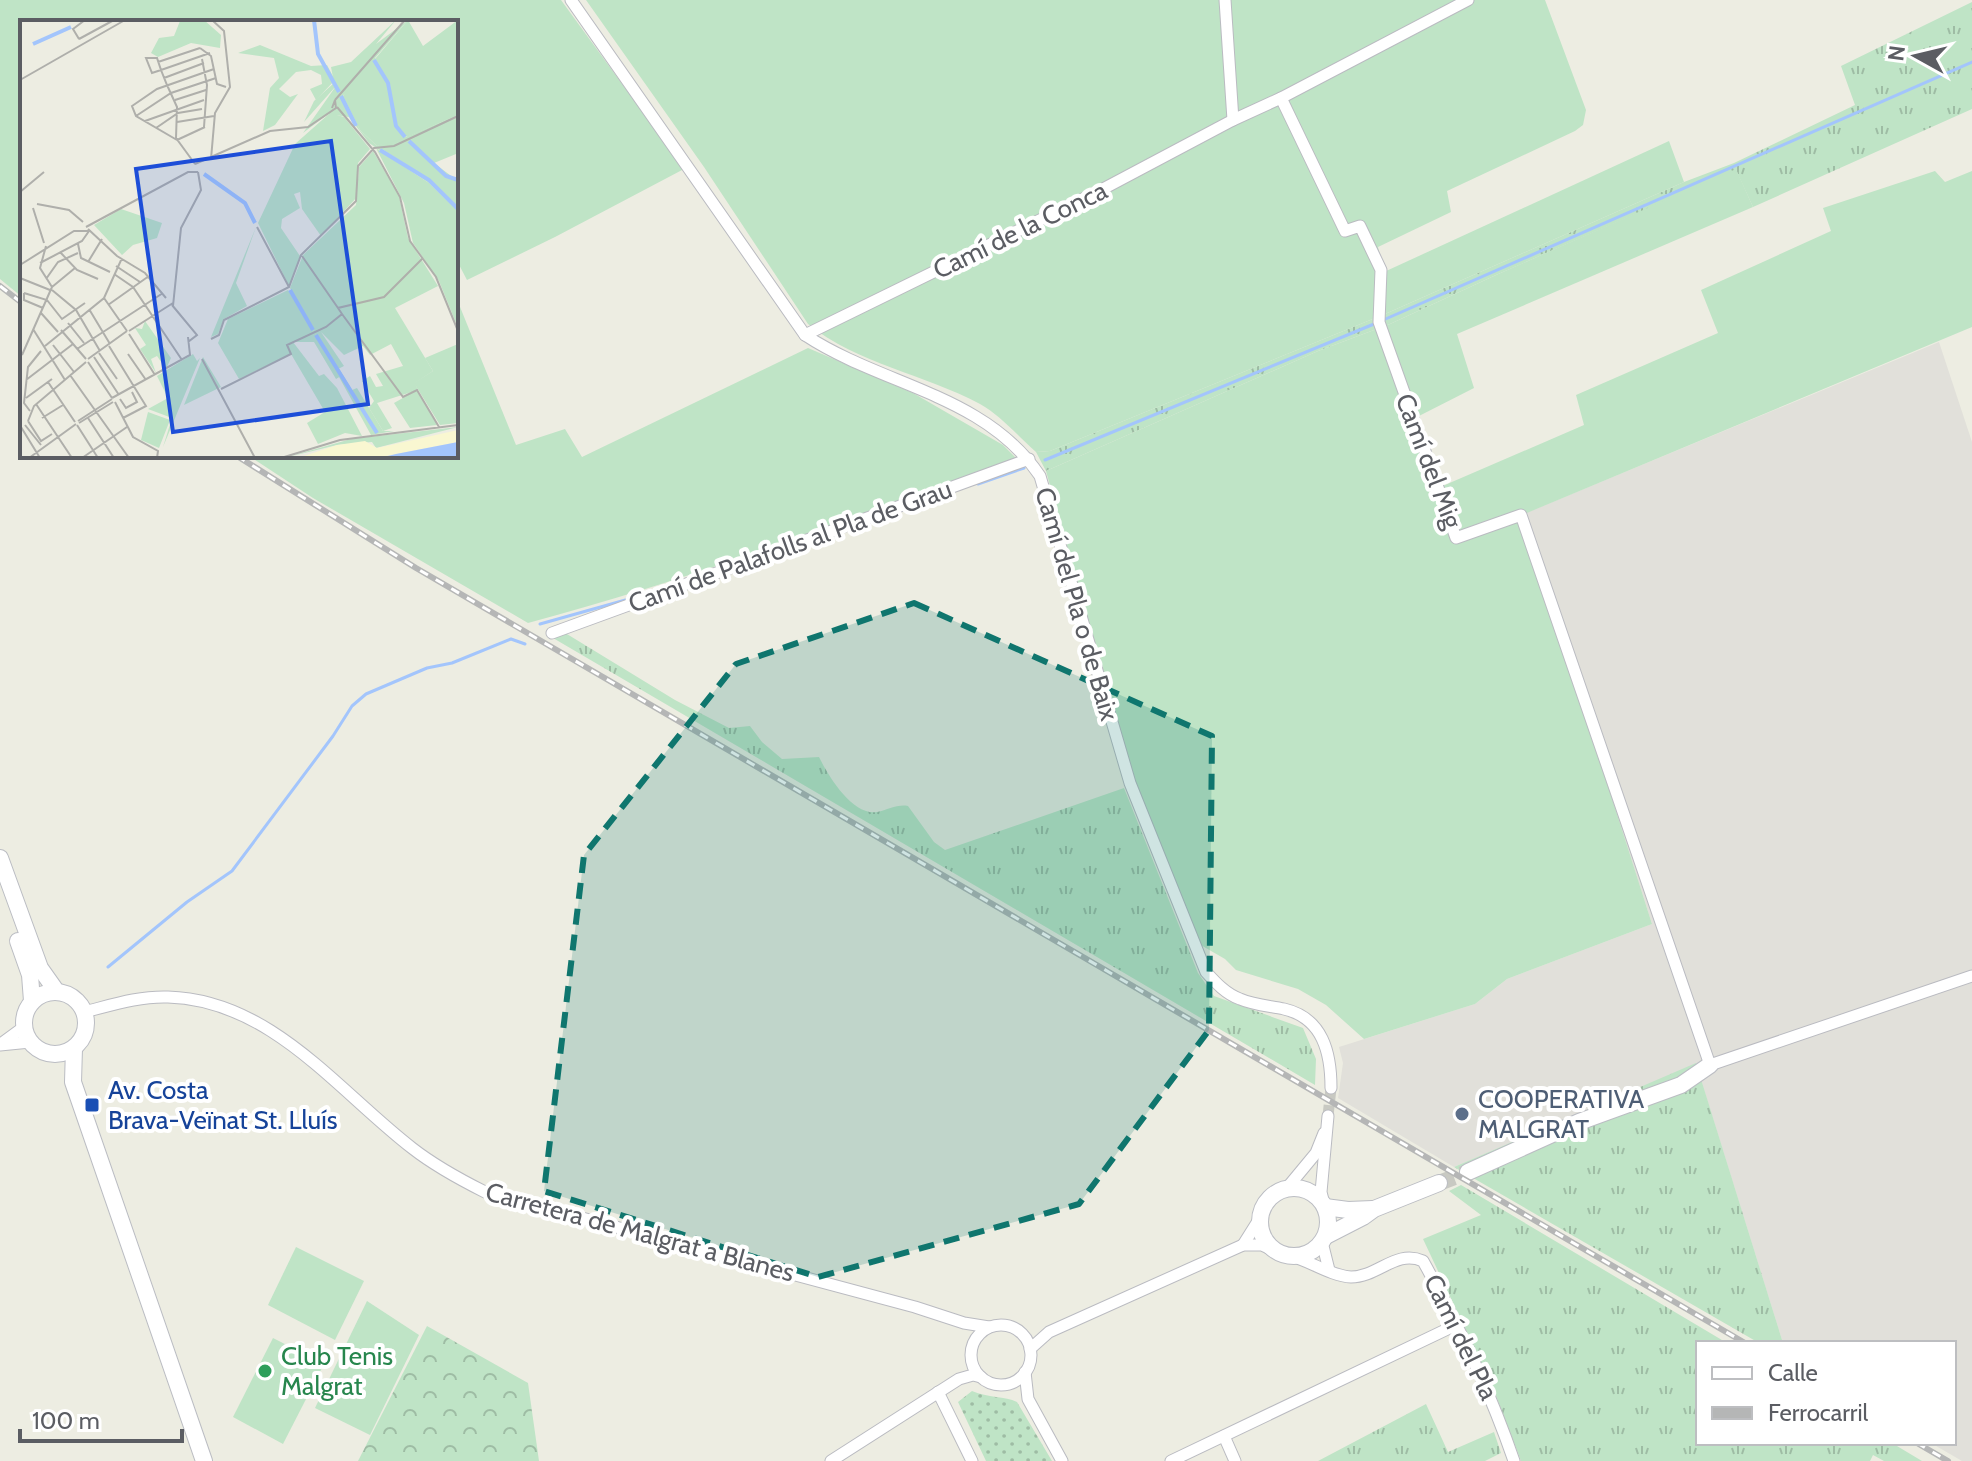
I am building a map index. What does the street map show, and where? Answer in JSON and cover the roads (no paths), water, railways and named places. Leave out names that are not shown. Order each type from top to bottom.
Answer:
[{"type":"street","name":"Camí del Pla o de Baix","points":[[571,0],[805,335],[829,351],[947,400],[987,422],[1029,459],[1040,476],[1130,783],[1206,972],[1219,987],[1240,999],[1287,1010],[1311,1023],[1329,1051],[1331,1088]]},
{"type":"street","points":[[1225,0],[1233,120],[1468,0]]},
{"type":"street","name":"Camí del Mig","points":[[1281,98],[1345,231],[1360,226],[1381,270],[1379,322],[1456,538],[1521,515],[1710,1065]]},
{"type":"street","name":"Camí de la Conca","points":[[805,335],[1101,190],[1233,120]]},
{"type":"street","name":"Camí de Palafolls al Pla de Grau","points":[[552,633],[1029,459]]},
{"type":"street","points":[[0,858],[6,901],[30,975],[32,1001]]},
{"type":"street","points":[[0,871],[10,901],[6,901]]},
{"type":"street","points":[[6,901],[40,968],[57,992]]},
{"type":"street","points":[[1468,1172],[1579,1122],[1681,1085],[1710,1065],[1972,976]]},
{"type":"street","points":[[57,992],[78,1002],[84,1012],[85,1031],[74,1048],[62,1054],[49,1054],[38,1050],[27,1034],[25,1013],[32,1001],[44,994],[57,992]]},
{"type":"street","name":"Carretera de Malgrat a Blanes","points":[[84,1012],[134,999],[165,997],[219,1007],[244,1016],[287,1041],[409,1147],[451,1175],[485,1192],[915,1307],[964,1323],[989,1327]]},
{"type":"street","points":[[0,1045],[27,1034]]},
{"type":"street","points":[[74,1048],[73,1082],[204,1461]]},
{"type":"street","points":[[49,1054],[73,1082]]},
{"type":"street","points":[[1030,1349],[1049,1332],[1243,1245],[1268,1200],[1287,1188],[1316,1153],[1328,1121],[1321,1192],[1329,1221],[1324,1239],[1329,1270]]},
{"type":"street","points":[[1260,1218],[1261,1231],[1267,1243],[1284,1254],[1308,1253],[1324,1239],[1374,1209],[1439,1183]]},
{"type":"street","points":[[1287,1188],[1308,1190],[1324,1205],[1348,1210],[1374,1209]]},
{"type":"street","name":"Camí del Pla","points":[[1243,1245],[1262,1245],[1351,1277],[1363,1275],[1399,1258],[1423,1261],[1458,1324],[1496,1406],[1514,1461]]},
{"type":"street","points":[[959,1379],[972,1359],[973,1345],[964,1323]]},
{"type":"street","points":[[1171,1461],[1458,1324]]},
{"type":"street","points":[[973,1345],[989,1327],[1006,1325],[1022,1334],[1030,1349],[1025,1372],[1028,1399],[1062,1461]]},
{"type":"street","points":[[1022,1334],[1049,1332]]},
{"type":"street","points":[[972,1359],[981,1377]]},
{"type":"street","points":[[831,1461],[959,1379],[973,1375],[994,1383],[1008,1384],[1025,1372]]},
{"type":"street","points":[[1008,1384],[1028,1399]]},
{"type":"street","points":[[938,1392],[972,1461]]},
{"type":"street","points":[[1224,1436],[1235,1461]]},
{"type":"waterway","points":[[1381,321],[1972,62]]},
{"type":"waterway","points":[[1045,460],[1374,324]]},
{"type":"waterway","points":[[978,484],[1024,468]]},
{"type":"waterway","points":[[540,624],[629,599]]},
{"type":"waterway","points":[[108,967],[187,902],[232,871],[352,706],[366,694],[427,668],[452,663],[511,639],[525,644]]},
{"type":"tunnel","points":[[1328,1116],[1331,1088]]},
{"type":"tunnel","points":[[1439,1183],[1468,1172]]},
{"type":"railway","points":[[0,286],[20,301]]},
{"type":"railway","points":[[240,458],[416,568],[1742,1341]]},
{"type":"railway","points":[[1920,1445],[1948,1461]]},
{"type":"place","name":"Av. Costa Brava-Veïnat St. Lluís","points":[[92,1105]]},
{"type":"place","name":"COOPERATIVA MALGRAT","points":[[1462,1114]]},
{"type":"place","name":"Club Tenis Malgrat","points":[[265,1371]]}]
